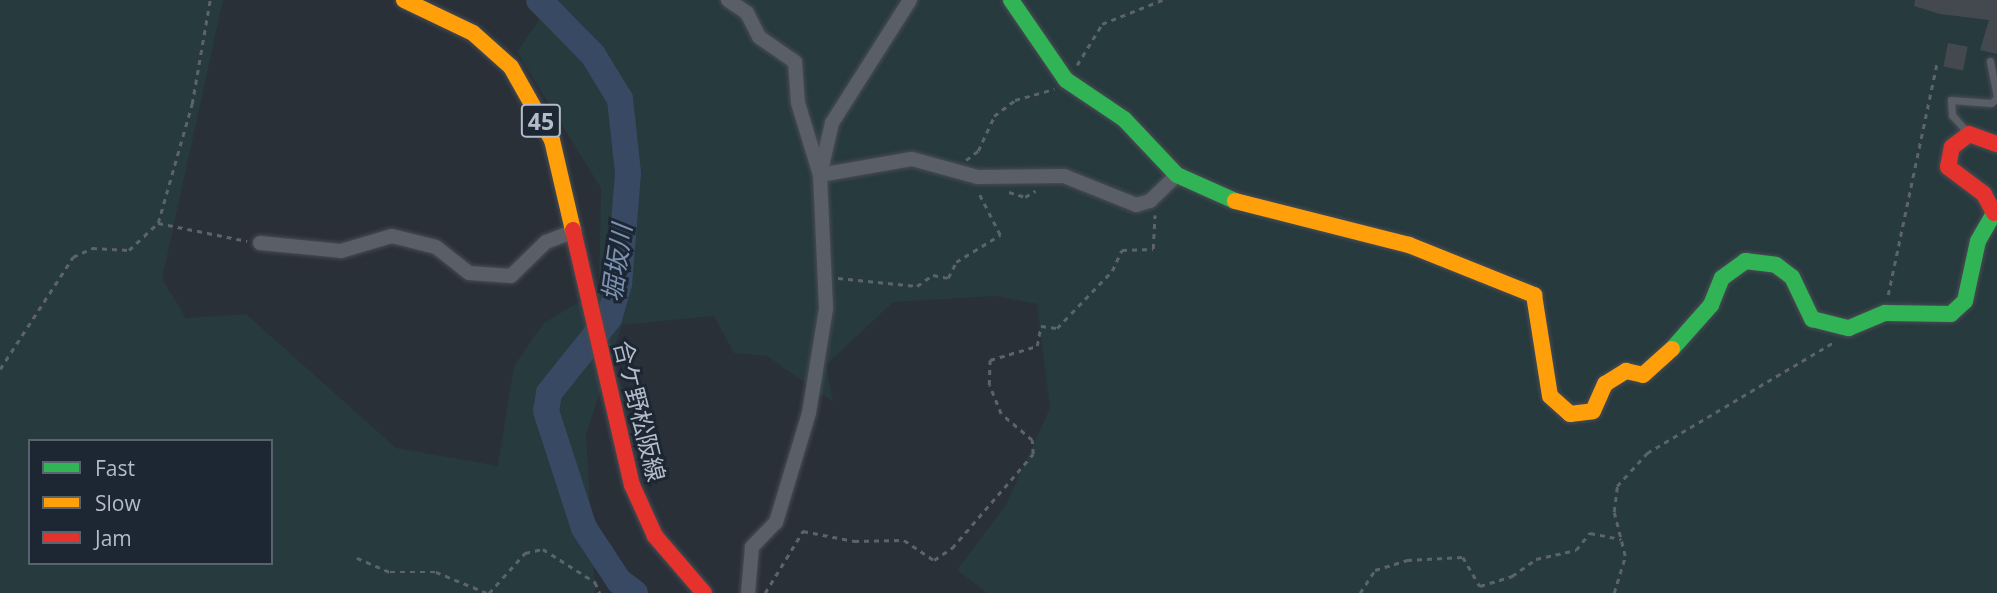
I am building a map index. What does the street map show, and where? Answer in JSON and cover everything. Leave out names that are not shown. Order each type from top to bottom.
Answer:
[{"type":"street","name":"合ケ野松阪線","points":[[404,0],[473,33],[511,67],[552,140],[632,485],[655,536],[704,593]]},
{"type":"street","points":[[728,0],[747,13],[759,37],[794,62],[798,103],[820,175],[825,309],[809,413],[776,522],[752,547],[748,593]]},
{"type":"street","points":[[820,175],[832,123],[911,0]]},
{"type":"street","points":[[1011,0],[1066,80],[1124,119],[1177,175],[1228,200],[1409,245],[1516,282],[1534,295],[1550,396],[1570,414],[1592,411],[1605,384],[1626,371],[1643,375],[1660,363],[1711,305],[1722,278],[1745,261],[1776,265],[1792,277],[1812,319],[1849,328],[1885,313],[1951,314],[1965,301],[1978,242],[1994,213],[1984,194],[1948,167],[1952,147],[1969,134],[1997,144]]},
{"type":"street","points":[[820,175],[912,159],[978,177],[1065,176],[1136,205],[1150,201],[1177,175]]},
{"type":"street","points":[[260,243],[341,251],[392,236],[436,247],[470,273],[511,276],[546,242],[575,231]]},
{"type":"lane","points":[[1969,134],[1952,116],[1951,100],[1991,103],[1997,97],[1990,61]]},
{"type":"path","points":[[0,369],[73,257],[92,248],[129,250],[158,223],[192,104],[210,0]]},
{"type":"path","points":[[1885,313],[1937,62]]},
{"type":"path","points":[[765,593],[803,531],[854,541],[904,540],[934,560],[951,548],[1033,454],[1032,440],[1001,414],[989,385],[990,360],[1037,346],[1041,326],[1057,328],[1112,271],[1122,250],[1153,249],[1150,201]]},
{"type":"path","points":[[158,223],[260,243]]},
{"type":"path","points":[[1614,593],[1625,556],[1617,485],[1647,453],[1786,373],[1849,328]]},
{"type":"path","points":[[1360,593],[1375,569],[1407,559],[1463,558],[1480,586],[1512,576],[1536,559],[1576,550],[1590,533],[1621,539]]},
{"type":"path","points":[[357,558],[390,572],[436,572],[488,593],[525,553],[543,549],[595,582],[600,593]]},
{"type":"green space","points":[[0,0],[223,0],[162,279],[186,318],[246,314],[396,448],[498,466],[514,366],[544,323],[599,290],[601,188],[517,52],[553,0],[1997,0],[1997,593],[987,593],[957,570],[1006,505],[1050,408],[1037,304],[997,296],[893,302],[826,365],[833,402],[767,356],[734,353],[714,316],[622,325],[586,434],[595,593],[0,593]]},
{"type":"building","points":[[1915,0],[1997,0],[1997,54],[1980,50],[1989,20],[1940,14],[1914,6]]},
{"type":"building","points":[[1948,43],[1968,47],[1963,70],[1943,67]]},
{"type":"waterway","name":"堀坂川","points":[[539,0],[593,55],[620,99],[628,173],[619,284],[609,318],[549,393],[546,411],[584,528],[619,581],[635,593]]},
{"type":"traffic: fast","points":[[1011,0],[1066,80],[1124,119],[1177,175],[1235,201]]},
{"type":"traffic: fast","points":[[1672,349],[1711,305],[1722,278],[1745,261],[1776,265],[1792,277],[1812,319],[1849,328],[1885,313],[1951,314],[1965,301],[1978,241],[1994,213]]},
{"type":"traffic: slow","points":[[404,0],[473,33],[511,67],[552,140],[573,230]]},
{"type":"traffic: slow","points":[[1235,201],[1409,245],[1534,295],[1550,396],[1570,414],[1593,411],[1605,384],[1626,371],[1643,375],[1672,349]]},
{"type":"traffic: jam","points":[[1994,213],[1984,194],[1948,167],[1952,147],[1969,134],[1997,144]]},
{"type":"traffic: jam","points":[[573,230],[632,485],[655,536],[704,593]]}]
